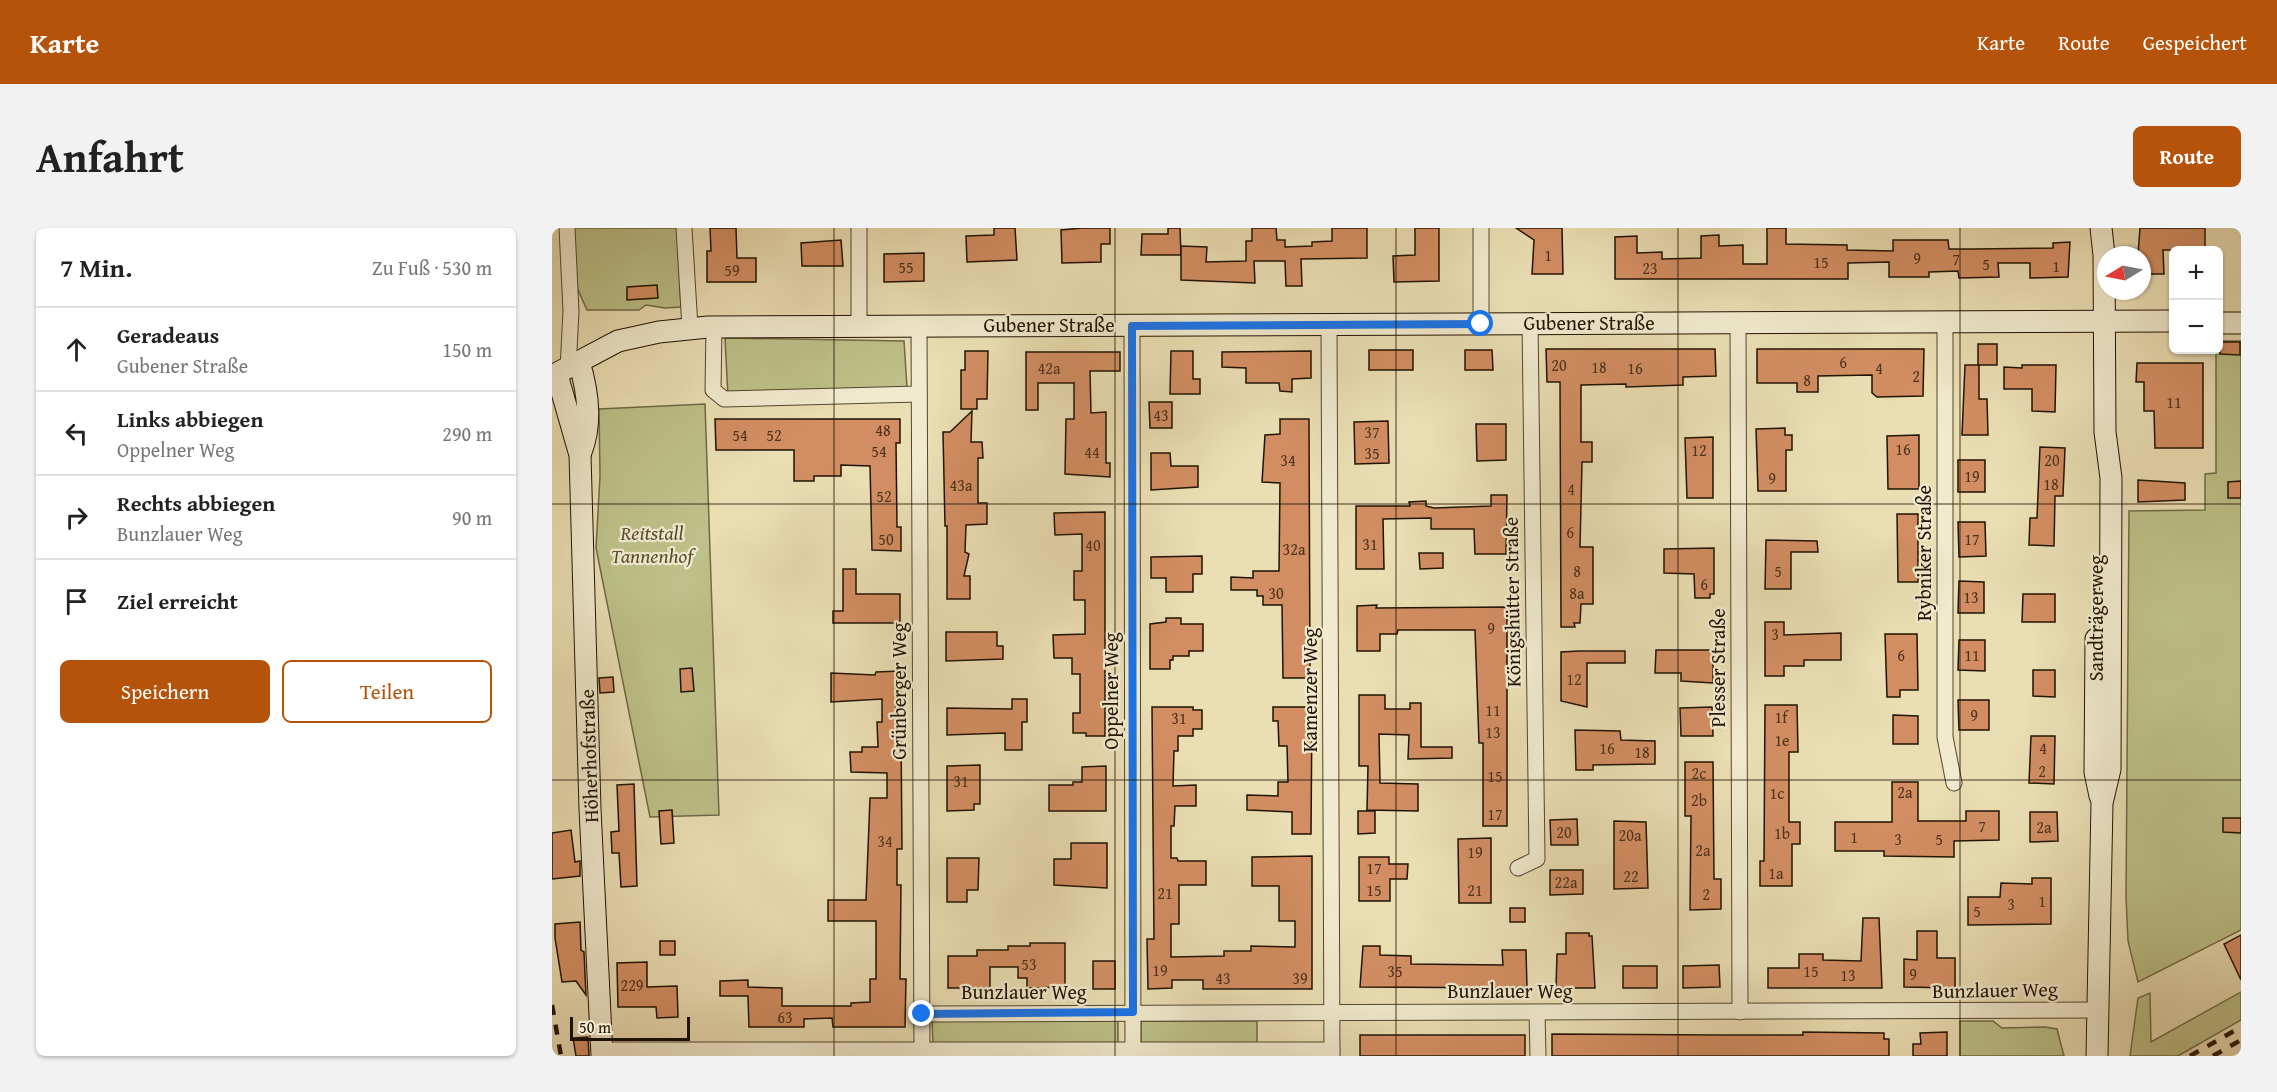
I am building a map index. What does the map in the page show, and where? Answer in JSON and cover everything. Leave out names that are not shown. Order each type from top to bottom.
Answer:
[{"type":"street","name":"Höherhofstraße","points":[[567,228],[571,311],[564,370],[586,383],[588,435],[580,455],[590,798],[602,1053]]},
{"type":"street","points":[[684,228],[690,328]]},
{"type":"street","points":[[859,228],[859,326]]},
{"type":"street","points":[[1481,228],[1481,324]]},
{"type":"street","name":"Sandträgerweg","points":[[2101,228],[2103,246]]},
{"type":"street","name":"Sandträgerweg","points":[[2106,246],[2109,228]]},
{"type":"street","name":"Sandträgerweg","points":[[2097,1056],[2102,804],[2095,772],[2097,477],[2105,432],[2104,300]]},
{"type":"street","name":"Rybniker Straße","points":[[1945,321],[1945,737],[1954,783]]},
{"type":"street","name":"Gubener Straße","points":[[564,370],[618,341],[690,328],[714,327],[2169,321]]},
{"type":"street","name":"Königshütter Straße","points":[[1518,868],[1537,859],[1530,323]]},
{"type":"street","name":"Plesser Straße","points":[[1738,323],[1740,1012]]},
{"type":"street","points":[[2223,323],[2241,323]]},
{"type":"street","name":"Grünberger Weg","points":[[919,325],[922,1053]]},
{"type":"street","name":"Kamenzer Weg","points":[[1329,325],[1332,1053]]},
{"type":"street","name":"Oppelner Weg","points":[[1132,326],[1133,1053]]},
{"type":"street","points":[[714,327],[713,390],[724,399],[919,394]]},
{"type":"street","name":"Bunzlauer Weg","points":[[922,1014],[2098,1010]]},
{"type":"street","points":[[1538,1013],[1538,1056]]},
{"type":"street","points":[[602,1053],[1332,1053]]},
{"type":"green space","points":[[563,228],[677,228],[681,307],[665,308],[646,305],[639,310],[587,310],[565,261]]},
{"type":"green space","points":[[725,338],[904,341],[907,387],[728,397]]},
{"type":"green space","points":[[2223,341],[2241,341],[2241,930],[2138,982],[2128,941],[2126,897],[2129,511],[2205,510],[2205,474],[2216,473],[2216,354],[2223,354]]},
{"type":"green space","name":"Reitstall Tannenhof","points":[[705,404],[719,815],[650,817],[596,548],[600,476],[599,409]]},
{"type":"green space","points":[[2241,992],[2241,1020],[2178,1056],[2130,1056],[2138,998],[2150,993],[2151,1042]]},
{"type":"green space","points":[[1118,1019],[1118,1043],[933,1044],[932,1021]]},
{"type":"green space","points":[[1141,1021],[1257,1021],[1257,1043],[1141,1044]]},
{"type":"green space","points":[[1960,1021],[1993,1021],[2002,1028],[2057,1029],[2064,1056],[1960,1056]]},
{"type":"building","points":[[710,228],[736,228],[737,258],[756,258],[756,282],[707,282],[707,251],[711,251]]},
{"type":"building","points":[[994,228],[1015,228],[1017,260],[967,262],[966,236],[994,235]]},
{"type":"building","points":[[1110,228],[1110,244],[1101,244],[1101,262],[1062,263],[1061,230]]},
{"type":"building","points":[[1168,228],[1180,228],[1181,255],[1141,255],[1142,234],[1168,234]]},
{"type":"building","points":[[1252,228],[1276,228],[1277,240],[1285,240],[1285,247],[1312,246],[1312,242],[1332,241],[1332,228],[1367,228],[1367,258],[1301,259],[1302,286],[1286,286],[1285,261],[1254,261],[1255,283],[1181,280],[1181,246],[1207,247],[1206,262],[1246,261],[1246,241],[1252,241]]},
{"type":"building","points":[[1415,228],[1439,228],[1439,281],[1394,282],[1393,256],[1415,255]]},
{"type":"building","points":[[1516,228],[1562,228],[1563,274],[1532,274],[1534,240]]},
{"type":"building","points":[[1767,228],[1786,228],[1786,244],[1847,245],[1847,250],[1893,251],[1893,240],[1948,240],[1949,249],[2053,248],[2053,243],[2070,242],[2068,277],[2030,278],[2030,263],[1998,263],[1999,277],[1959,278],[1958,271],[1929,272],[1929,277],[1889,277],[1889,262],[1848,263],[1848,279],[1615,279],[1615,237],[1637,236],[1637,253],[1662,252],[1662,259],[1701,258],[1701,236],[1719,235],[1719,246],[1743,245],[1743,264],[1767,264]]},
{"type":"building","points":[[2140,228],[2205,228],[2205,246],[2169,246],[2169,250],[2163,250],[2164,274],[2151,274],[2151,246],[2139,246]]},
{"type":"building","points":[[841,240],[843,266],[802,266],[801,243]]},
{"type":"building","points":[[924,253],[924,281],[884,282],[884,254]]},
{"type":"building","points":[[657,285],[658,298],[627,300],[627,287]]},
{"type":"building","points":[[2223,342],[2240,342],[2240,355],[2220,354],[2223,354]]},
{"type":"building","points":[[1978,344],[1997,344],[1997,365],[1978,365]]},
{"type":"building","points":[[1546,349],[1715,349],[1716,376],[1683,377],[1683,385],[1626,387],[1626,384],[1581,385],[1581,442],[1592,442],[1592,462],[1582,462],[1580,547],[1593,547],[1593,604],[1581,604],[1580,623],[1574,623],[1575,627],[1561,627],[1560,382],[1547,382]]},
{"type":"building","points":[[1757,349],[1924,349],[1923,396],[1877,397],[1872,393],[1872,375],[1818,376],[1818,392],[1797,392],[1797,383],[1757,383]]},
{"type":"building","points":[[1369,350],[1413,350],[1413,370],[1369,370]]},
{"type":"building","points":[[1465,350],[1492,350],[1493,370],[1465,370]]},
{"type":"building","points":[[965,351],[988,351],[987,399],[977,399],[977,409],[961,409],[961,370],[965,370]]},
{"type":"building","points":[[1171,351],[1193,351],[1193,379],[1200,379],[1200,394],[1170,394]]},
{"type":"building","points":[[1311,351],[1311,378],[1292,379],[1292,392],[1280,391],[1279,383],[1246,383],[1246,368],[1222,367],[1222,352]]},
{"type":"building","points":[[1026,352],[1120,352],[1120,371],[1090,371],[1091,413],[1106,412],[1106,463],[1110,463],[1110,477],[1065,474],[1066,419],[1074,419],[1074,383],[1038,383],[1038,410],[1026,410]]},
{"type":"building","points":[[2137,363],[2203,363],[2203,448],[2155,448],[2154,411],[2144,411],[2144,382],[2136,382]]},
{"type":"building","points":[[1965,365],[1979,365],[1979,399],[1987,399],[1988,435],[1962,435]]},
{"type":"building","points":[[2022,365],[2056,365],[2055,412],[2032,411],[2032,389],[2004,389],[2004,367],[2022,368]]},
{"type":"building","points":[[1149,402],[1172,402],[1172,428],[1150,428]]},
{"type":"building","points":[[972,411],[971,442],[982,442],[983,458],[978,458],[978,503],[987,503],[987,524],[966,525],[965,552],[969,554],[964,576],[970,576],[970,599],[947,599],[943,432],[950,432]]},
{"type":"building","points":[[715,419],[900,419],[900,443],[896,443],[897,527],[901,527],[901,551],[872,550],[870,466],[841,465],[841,476],[814,476],[814,481],[794,481],[794,450],[716,450]]},
{"type":"building","points":[[1280,419],[1309,419],[1310,678],[1283,678],[1282,605],[1263,605],[1263,596],[1257,596],[1257,590],[1231,590],[1231,577],[1253,578],[1253,571],[1279,571],[1280,483],[1262,482],[1265,435],[1280,434]]},
{"type":"building","points":[[1388,421],[1389,463],[1355,464],[1354,422]]},
{"type":"building","points":[[1476,424],[1506,424],[1506,460],[1477,461]]},
{"type":"building","points":[[1785,428],[1785,435],[1792,435],[1792,450],[1786,450],[1786,491],[1758,491],[1756,429]]},
{"type":"building","points":[[1919,435],[1919,489],[1888,489],[1887,436]]},
{"type":"building","points":[[1713,437],[1713,498],[1687,498],[1685,438]]},
{"type":"building","points":[[2040,447],[2065,448],[2063,496],[2055,496],[2054,546],[2029,545],[2030,518],[2037,518]]},
{"type":"building","points":[[1151,453],[1170,453],[1171,466],[1198,466],[1198,487],[1151,490]]},
{"type":"building","points":[[1958,460],[1985,460],[1985,492],[1958,492]]},
{"type":"building","points":[[2138,480],[2185,483],[2185,500],[2138,502]]},
{"type":"building","points":[[2241,481],[2241,498],[2228,498],[2228,482]]},
{"type":"building","points":[[1491,495],[1507,495],[1506,554],[1475,554],[1474,529],[1431,529],[1431,518],[1383,519],[1384,569],[1356,569],[1356,506],[1410,506],[1409,502],[1426,501],[1426,506],[1434,508],[1491,506]]},
{"type":"building","points":[[1105,512],[1105,736],[1086,736],[1086,733],[1073,733],[1073,713],[1080,713],[1080,674],[1072,674],[1072,658],[1054,658],[1053,635],[1085,634],[1085,600],[1074,600],[1074,571],[1082,571],[1082,534],[1055,535],[1054,513]]},
{"type":"building","points":[[1897,514],[1918,514],[1918,582],[1898,582]]},
{"type":"building","points":[[1958,522],[1985,522],[1986,556],[1959,557]]},
{"type":"building","points":[[1766,540],[1817,541],[1818,552],[1791,552],[1791,589],[1765,589]]},
{"type":"building","points":[[1714,548],[1714,594],[1710,594],[1710,598],[1695,598],[1694,574],[1664,573],[1664,549]]},
{"type":"building","points":[[1419,553],[1443,553],[1443,568],[1420,569]]},
{"type":"building","points":[[1202,556],[1202,574],[1193,574],[1193,592],[1166,592],[1166,578],[1151,578],[1151,557]]},
{"type":"building","points":[[843,569],[856,569],[856,594],[900,594],[900,623],[833,623],[833,611],[843,611]]},
{"type":"building","points":[[1959,581],[1984,582],[1984,613],[1958,613]]},
{"type":"building","points":[[2023,594],[2055,594],[2055,622],[2022,622]]},
{"type":"building","points":[[1377,605],[1376,608],[1507,607],[1507,826],[1483,826],[1483,743],[1479,743],[1475,630],[1398,630],[1397,634],[1380,634],[1380,651],[1357,651],[1357,606]]},
{"type":"building","points":[[1166,618],[1181,618],[1181,624],[1203,624],[1203,651],[1189,651],[1189,656],[1173,656],[1173,660],[1170,660],[1170,669],[1150,669],[1150,624],[1166,622]]},
{"type":"building","points":[[1765,622],[1784,622],[1784,635],[1841,633],[1841,660],[1804,660],[1804,666],[1784,666],[1784,676],[1765,676]]},
{"type":"building","points":[[946,632],[997,632],[997,646],[1003,646],[1003,659],[946,661]]},
{"type":"building","points":[[1885,634],[1917,634],[1918,690],[1900,690],[1900,697],[1887,697]]},
{"type":"building","points":[[1959,640],[1985,640],[1985,671],[1958,670]]},
{"type":"building","points":[[1656,650],[1713,650],[1713,683],[1681,681],[1681,673],[1655,673]]},
{"type":"building","points":[[1625,651],[1625,663],[1587,663],[1587,707],[1561,701],[1561,652]]},
{"type":"building","points":[[692,668],[694,691],[681,692],[680,669]]},
{"type":"building","points":[[2033,670],[2055,670],[2055,697],[2033,696]]},
{"type":"building","points":[[900,671],[901,698],[896,699],[896,730],[901,731],[902,849],[897,849],[897,885],[901,885],[900,979],[906,979],[905,1027],[833,1027],[832,1018],[804,1019],[804,1027],[749,1027],[748,996],[720,996],[720,981],[748,980],[748,987],[782,988],[782,1006],[851,1006],[851,1003],[870,1002],[870,979],[876,979],[876,921],[828,921],[828,900],[866,900],[870,798],[887,798],[887,773],[851,772],[850,752],[862,752],[862,747],[878,747],[877,722],[882,722],[882,699],[831,702],[831,673],[875,675],[876,672]]},
{"type":"building","points":[[613,677],[614,692],[600,693],[599,678]]},
{"type":"building","points":[[1359,695],[1385,695],[1385,709],[1410,709],[1410,703],[1421,703],[1421,747],[1452,747],[1452,758],[1408,759],[1409,735],[1379,734],[1380,783],[1418,784],[1418,811],[1367,810],[1368,766],[1359,766]]},
{"type":"building","points":[[1012,699],[1027,699],[1027,722],[1022,722],[1022,750],[1005,750],[1005,733],[947,735],[947,708],[1012,709]]},
{"type":"building","points":[[1958,700],[1989,700],[1989,730],[1959,730]]},
{"type":"building","points":[[1765,705],[1797,705],[1798,752],[1789,752],[1789,822],[1800,822],[1800,844],[1792,844],[1792,886],[1760,886],[1760,861],[1764,861]]},
{"type":"building","points":[[1152,707],[1193,707],[1193,710],[1202,710],[1202,729],[1193,729],[1193,736],[1178,736],[1178,751],[1174,751],[1173,786],[1196,785],[1196,806],[1175,806],[1174,826],[1171,826],[1171,858],[1177,858],[1178,861],[1206,861],[1206,885],[1179,885],[1179,924],[1171,924],[1171,957],[1224,956],[1224,951],[1251,951],[1251,946],[1295,947],[1295,921],[1279,921],[1279,886],[1252,886],[1252,857],[1312,856],[1312,989],[1203,989],[1203,980],[1172,980],[1172,988],[1148,989],[1147,939],[1154,939]]},
{"type":"building","points":[[1273,707],[1312,707],[1311,834],[1292,834],[1292,812],[1247,810],[1247,795],[1278,796],[1278,782],[1288,782],[1287,746],[1279,746],[1278,721],[1273,721]]},
{"type":"building","points":[[1712,707],[1713,736],[1681,736],[1680,708]]},
{"type":"building","points":[[1893,715],[1918,716],[1918,744],[1893,744]]},
{"type":"building","points":[[1575,730],[1620,731],[1621,740],[1655,741],[1655,764],[1593,765],[1593,770],[1576,770]]},
{"type":"building","points":[[2031,736],[2055,736],[2054,784],[2029,783]]},
{"type":"building","points":[[1685,762],[1713,762],[1714,879],[1721,879],[1721,909],[1690,910],[1691,816],[1685,816]]},
{"type":"building","points":[[980,765],[980,804],[974,804],[974,810],[947,811],[947,766]]},
{"type":"building","points":[[1106,766],[1106,811],[1049,811],[1049,785],[1073,785],[1073,782],[1082,782],[1082,767]]},
{"type":"building","points":[[1892,782],[1918,782],[1918,821],[1966,821],[1966,811],[1999,811],[1999,840],[1954,841],[1954,857],[1884,856],[1884,851],[1835,851],[1835,822],[1892,822]]},
{"type":"building","points":[[634,784],[637,886],[621,887],[619,853],[612,853],[611,832],[619,831],[617,785]]},
{"type":"building","points":[[672,810],[674,843],[661,844],[659,811]]},
{"type":"building","points":[[1358,811],[1375,811],[1375,833],[1358,834]]},
{"type":"building","points":[[2030,812],[2057,812],[2058,841],[2030,842]]},
{"type":"building","points":[[2223,818],[2241,818],[2241,833],[2223,832]]},
{"type":"building","points":[[1577,819],[1578,845],[1551,845],[1550,820]]},
{"type":"building","points":[[1614,821],[1646,822],[1648,888],[1614,889]]},
{"type":"building","points":[[571,830],[575,862],[580,861],[580,876],[552,879],[552,833]]},
{"type":"building","points":[[1491,838],[1491,903],[1459,903],[1458,839]]},
{"type":"building","points":[[1071,843],[1107,843],[1107,888],[1054,885],[1054,859],[1071,859]]},
{"type":"building","points":[[1359,857],[1389,857],[1389,864],[1408,864],[1407,879],[1390,879],[1390,901],[1359,901]]},
{"type":"building","points":[[947,858],[979,858],[978,890],[967,890],[967,902],[947,902]]},
{"type":"building","points":[[1550,870],[1583,870],[1583,894],[1550,895]]},
{"type":"building","points":[[2032,878],[2051,878],[2051,924],[1968,925],[1968,897],[2000,897],[2001,883],[2032,884]]},
{"type":"building","points":[[1510,908],[1525,908],[1525,922],[1510,922]]},
{"type":"building","points":[[1863,918],[1879,918],[1882,988],[1768,988],[1768,968],[1799,968],[1799,954],[1823,954],[1823,960],[1861,961]]},
{"type":"building","points":[[580,922],[586,995],[576,981],[562,982],[555,938],[555,924]]},
{"type":"building","points":[[1917,931],[1937,931],[1937,958],[1955,958],[1955,988],[1904,987],[1904,959],[1917,960]]},
{"type":"building","points":[[1566,933],[1589,933],[1589,936],[1592,936],[1595,988],[1556,988],[1557,954],[1566,954]]},
{"type":"building","points":[[2241,935],[2241,980],[2224,944]]},
{"type":"building","points":[[660,941],[675,941],[675,955],[660,955]]},
{"type":"building","points":[[1030,943],[1065,943],[1065,987],[1027,988],[1027,978],[1018,978],[1018,967],[990,967],[990,988],[948,988],[948,956],[977,956],[977,950],[1008,950],[1008,946],[1030,946]]},
{"type":"building","points":[[1363,946],[1380,946],[1380,955],[1411,956],[1411,964],[1503,965],[1502,950],[1526,950],[1527,988],[1360,987]]},
{"type":"building","points":[[1093,961],[1115,961],[1115,989],[1093,989]]},
{"type":"building","points":[[647,962],[647,987],[677,986],[678,1017],[657,1018],[656,1007],[618,1007],[617,963]]},
{"type":"building","points":[[1719,965],[1720,987],[1683,988],[1683,966]]},
{"type":"building","points":[[1623,966],[1657,966],[1657,988],[1623,988]]},
{"type":"building","points":[[1803,1032],[1884,1033],[1884,1039],[1889,1039],[1889,1056],[1552,1056],[1552,1034],[1803,1035]]},
{"type":"building","points":[[1947,1032],[1947,1056],[1913,1056],[1913,1044],[1921,1044],[1920,1033]]},
{"type":"building","points":[[1360,1035],[1525,1035],[1525,1056],[1360,1056]]},
{"type":"building","points":[[588,1037],[589,1056],[576,1056],[573,1038]]},
{"type":"railway","points":[[552,1005],[561,1056]]},
{"type":"railway","points":[[2190,1056],[2241,1027]]},
{"type":"railway","points":[[2213,1056],[2241,1040]]},
{"type":"route","points":[[922,1014],[1133,1012],[1132,326],[1481,324]]}]
